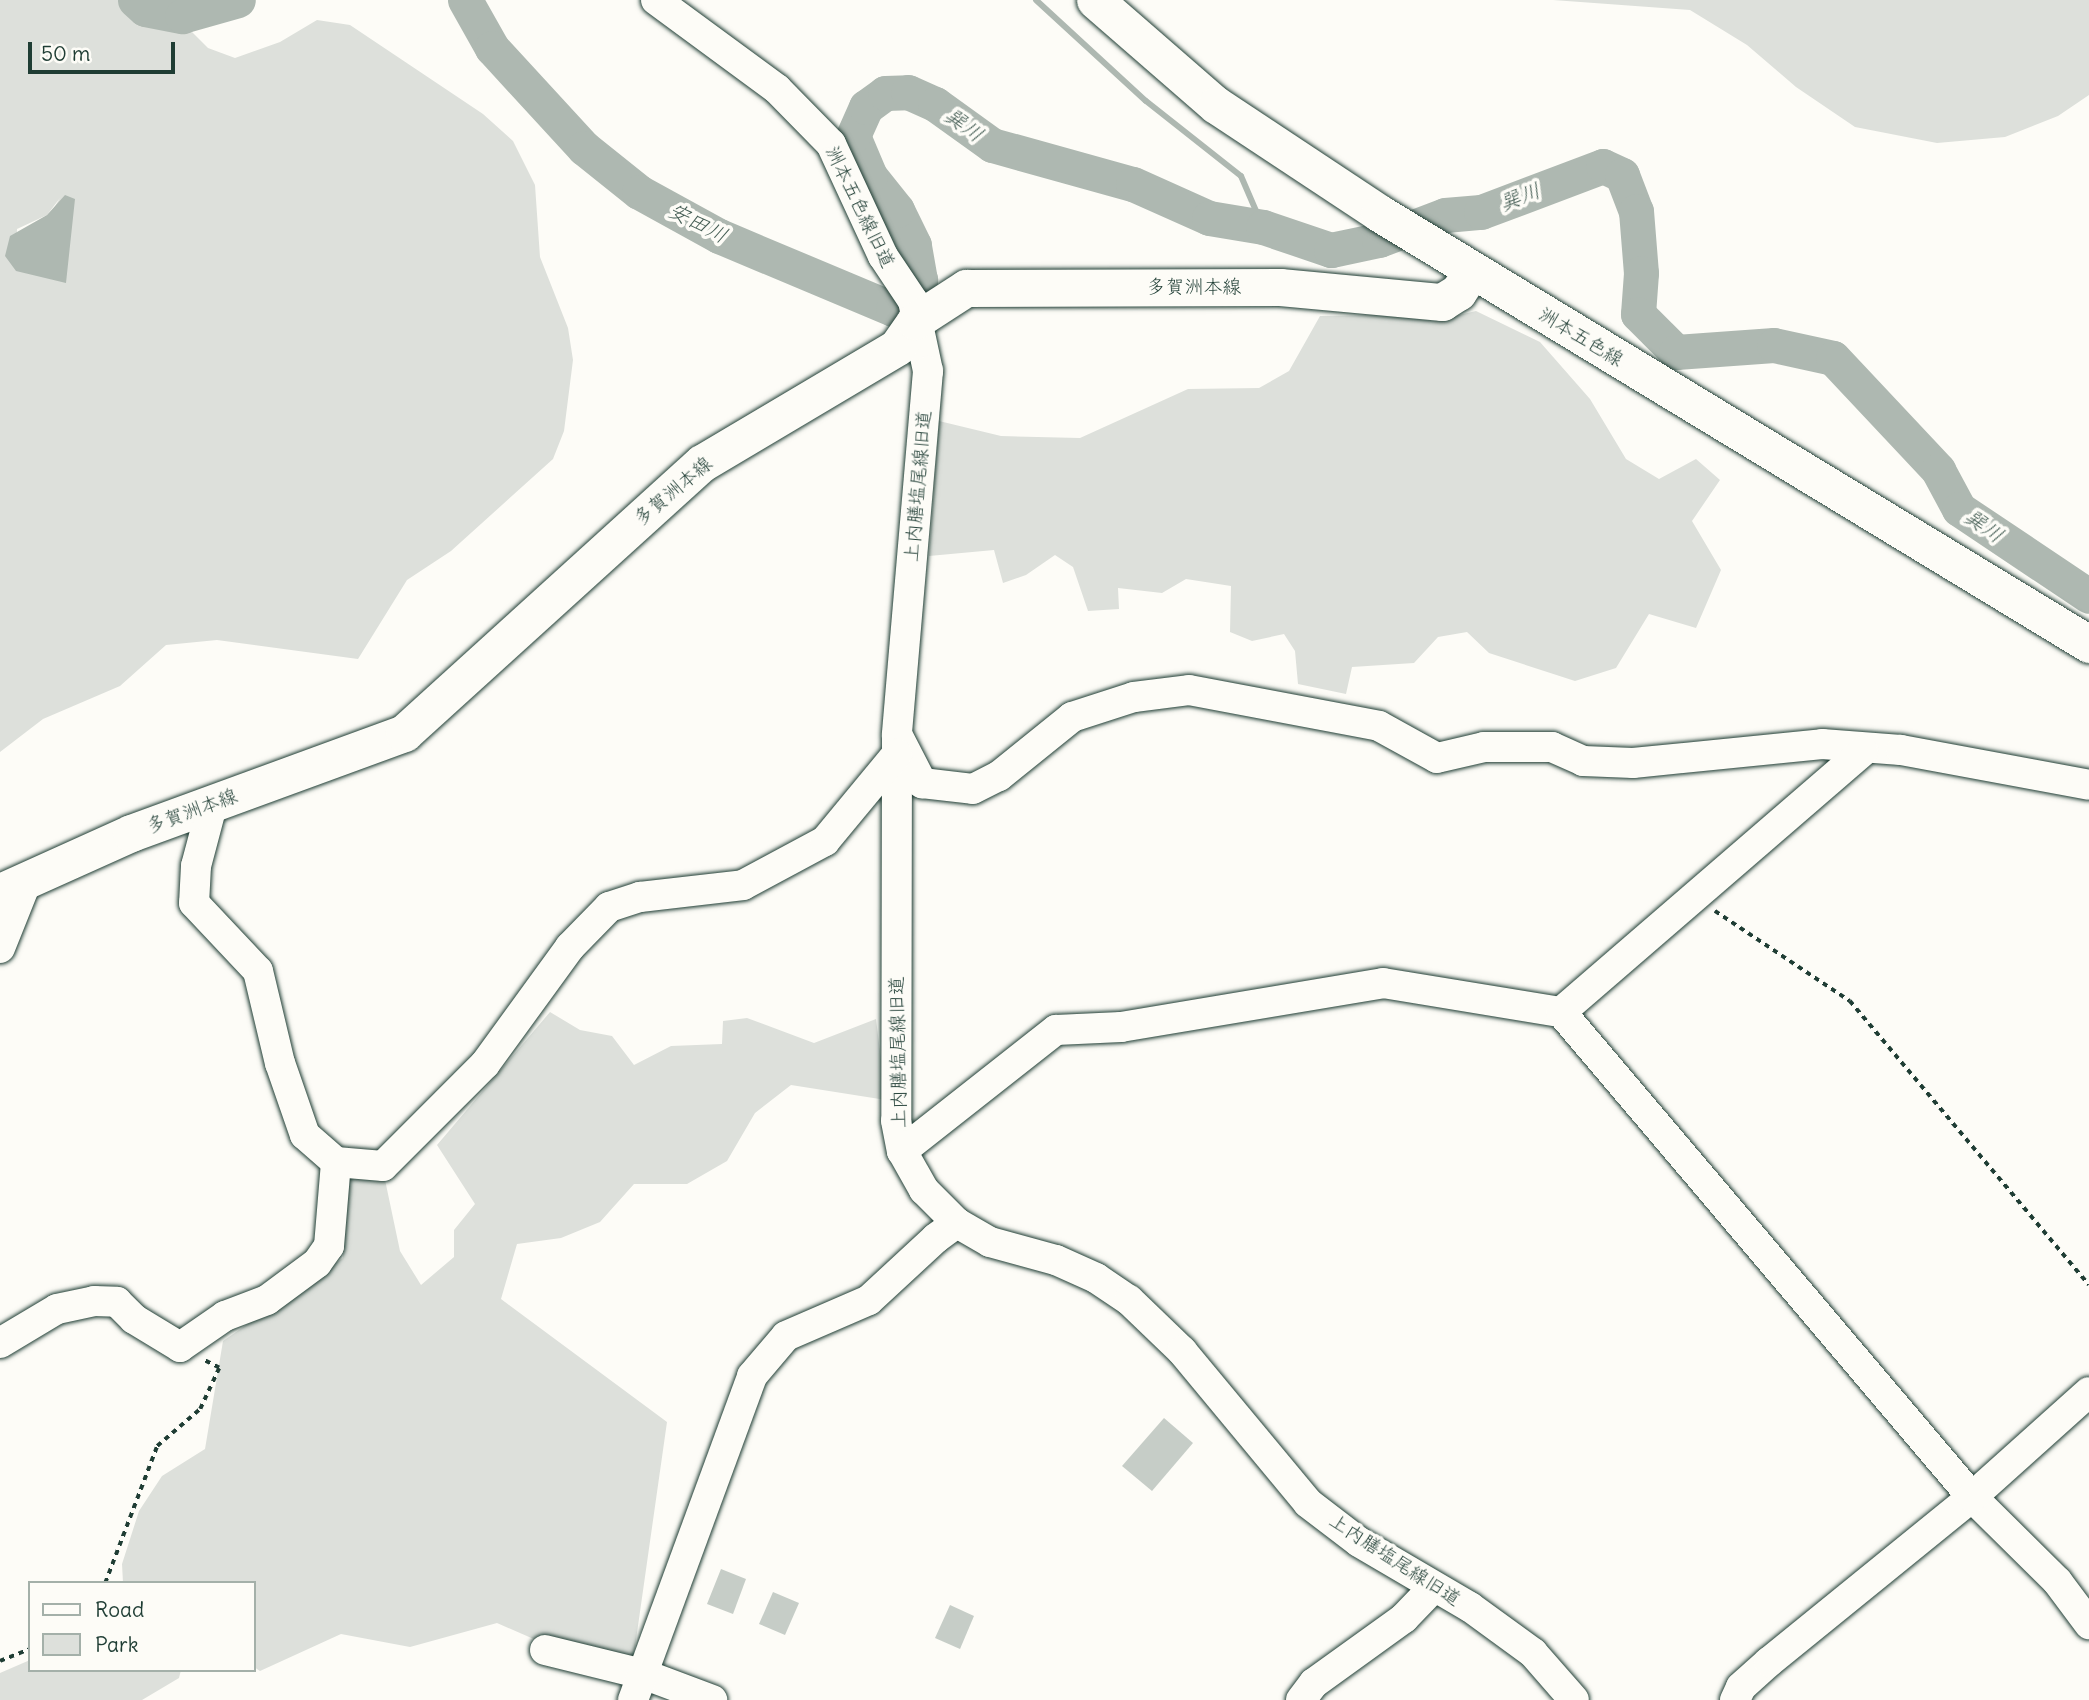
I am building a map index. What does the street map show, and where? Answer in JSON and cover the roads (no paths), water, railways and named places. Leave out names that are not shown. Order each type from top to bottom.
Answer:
[{"type":"main road","name":"洲本五色線","points":[[1095,0],[1216,105],[1379,213],[2089,644]]},
{"type":"main road","name":"多賀洲本線","points":[[13,888],[131,833],[404,733],[702,464],[897,347],[908,301],[966,288],[997,285],[1280,286],[1442,302],[1458,292],[1472,271]]},
{"type":"street","name":"洲本五色線旧道","points":[[656,0],[777,89],[831,144],[908,301]]},
{"type":"street","name":"上内膳塩尾線旧道","points":[[908,301],[928,371],[897,744],[896,1121],[902,1151],[924,1190],[957,1223],[989,1242],[1056,1260],[1115,1290],[1182,1351],[1308,1503],[1359,1542],[1433,1588],[1470,1607],[1533,1653],[1574,1700]]},
{"type":"street","points":[[213,802],[197,866],[194,903],[258,971],[280,1063],[305,1135],[336,1162],[383,1166],[485,1064],[570,947],[609,907],[640,897],[743,885],[825,841],[897,744],[922,783],[973,789],[999,776],[1072,717],[1135,697],[1189,690],[1379,726],[1437,758],[1484,747],[1552,747],[1583,761],[1633,763],[1822,744],[1863,751],[1901,750],[2089,785]]},
{"type":"street","points":[[1560,1012],[1863,751]]},
{"type":"street","points":[[0,948],[13,888]]},
{"type":"street","points":[[902,1151],[1056,1030],[1121,1027],[1383,983],[1560,1012],[1972,1497],[2057,1581],[2089,1625]]},
{"type":"street","points":[[0,1343],[57,1309],[94,1301],[117,1302],[134,1319],[180,1347],[225,1316],[267,1300],[317,1264],[329,1246],[336,1162]]},
{"type":"street","points":[[638,1687],[752,1376],[786,1336],[869,1300],[957,1223]]},
{"type":"street","points":[[1735,1700],[1741,1687],[1769,1662],[1972,1497],[2089,1392]]},
{"type":"street","points":[[1301,1700],[1314,1683],[1404,1618],[1433,1588]]},
{"type":"street","points":[[545,1650],[638,1687],[712,1700]]},
{"type":"waterway","name":"安田川","points":[[135,0],[145,9],[182,16],[238,0]]},
{"type":"waterway","name":"巽川","points":[[465,0],[492,48],[584,148],[639,192],[719,236],[893,309],[920,280],[914,245],[897,210],[870,176],[853,136],[866,107],[885,93],[908,92],[935,104],[992,145],[1133,184],[1209,218],[1263,227],[1331,250],[1379,240],[1445,215],[1481,212],[1603,166],[1622,175],[1636,211],[1641,273],[1638,314],[1676,352],[1774,345],[1833,358],[1938,470],[1959,509],[2089,596]]},
{"type":"waterway","points":[[1036,0],[1146,101],[1241,176],[1263,227]]}]
